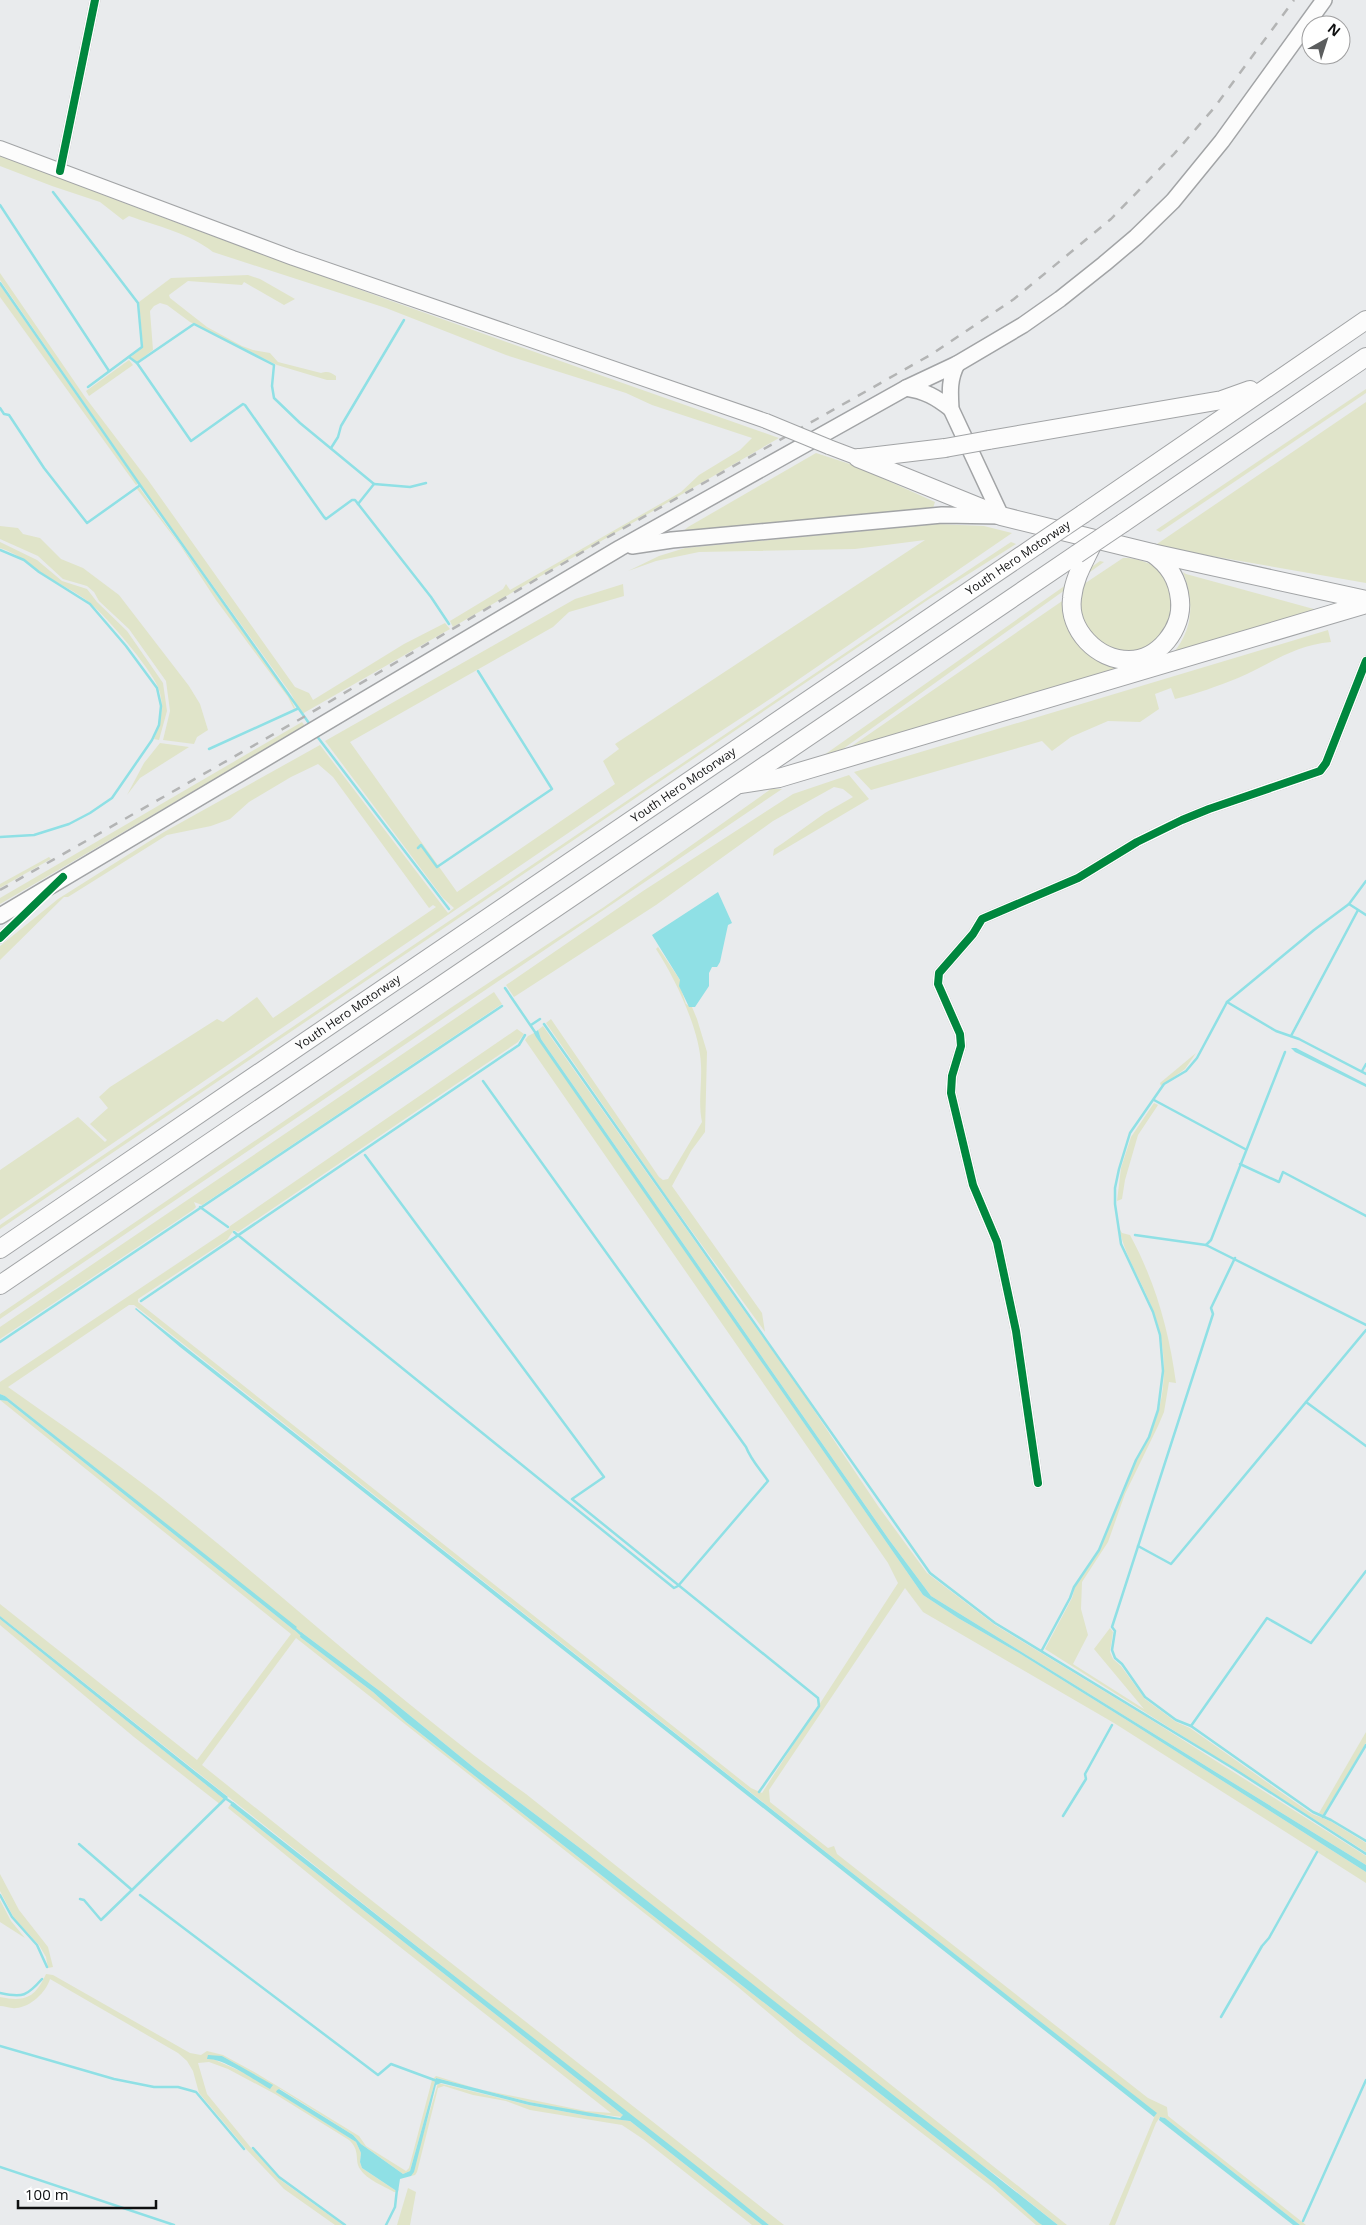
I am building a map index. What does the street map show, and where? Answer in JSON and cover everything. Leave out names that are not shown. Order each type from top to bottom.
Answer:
[{"type":"highway","name":"Youth Hero Motorway","points":[[0,1249],[1366,320]]},
{"type":"highway","points":[[0,1285],[735,785],[1086,551],[1123,523],[1366,357]]},
{"type":"highway","points":[[858,458],[945,448],[1222,400],[1276,380]]},
{"type":"highway","points":[[858,458],[1001,516],[1152,553],[1366,600]]},
{"type":"highway","points":[[1086,551],[1074,585],[1072,600],[1073,616],[1079,631],[1099,651],[1113,658],[1129,660],[1142,658],[1171,637],[1180,613],[1179,590],[1173,574],[1164,562],[1152,553]]},
{"type":"highway","points":[[735,785],[779,778],[1366,604]]},
{"type":"main road","points":[[0,916],[620,548],[906,388],[957,364],[1023,325],[1060,299],[1142,231],[1200,169],[1324,0]]},
{"type":"main road","points":[[0,148],[293,258],[766,421],[858,458]]},
{"type":"main road","points":[[620,548],[672,540],[942,515],[1001,516],[951,409],[950,391],[952,374],[957,364]]},
{"type":"main road","points":[[906,388],[923,391],[936,397],[951,409]]},
{"type":"street","points":[[60,171],[95,0]]},
{"type":"street","points":[[1038,1483],[1016,1331],[999,1250],[973,1185],[952,1093],[952,1076],[962,1046],[960,1034],[938,984],[938,973],[973,934],[982,919],[1078,878],[1137,842],[1182,820],[1320,771],[1326,764],[1366,661]]},
{"type":"street","points":[[0,938],[63,877]]},
{"type":"green space","points":[[0,155],[291,265],[779,438],[453,627],[450,621],[503,589],[506,584],[510,590],[681,492],[699,475],[740,450],[752,438],[652,405],[626,393],[506,355],[386,308],[213,252],[194,240],[162,227],[129,216],[123,220],[100,202],[0,166]]},
{"type":"green space","points":[[0,273],[85,397],[148,480],[295,687],[309,693],[313,700],[404,644],[445,623],[450,629],[302,714],[291,694],[140,484],[0,280]]},
{"type":"green space","points":[[248,275],[260,279],[295,299],[284,305],[244,282],[242,285],[188,281],[169,295],[170,298],[207,327],[242,346],[270,353],[278,362],[321,373],[330,373],[336,376],[336,380],[327,380],[277,365],[190,322],[167,305],[160,303],[150,311],[153,350],[137,362],[131,357],[143,347],[139,302],[171,278]]},
{"type":"green space","points":[[0,285],[138,484],[136,485],[0,297]]},
{"type":"green space","points":[[129,360],[133,365],[89,396],[86,391]]},
{"type":"green space","points":[[1366,389],[1366,393],[1160,532],[1156,530]]},
{"type":"green space","points":[[1366,402],[1366,583],[1154,546]]},
{"type":"green space","points":[[816,453],[853,465],[935,502],[933,508],[924,512],[681,533],[688,527]]},
{"type":"green space","points":[[139,487],[290,697],[294,709],[288,697],[216,600],[180,545],[137,489]]},
{"type":"green space","points":[[937,524],[984,526],[1012,533],[0,1220],[0,1170],[78,1117],[105,1142],[107,1140],[90,1124],[108,1108],[99,1097],[110,1087],[217,1019],[223,1022],[257,997],[273,1018],[436,907],[433,905],[429,908],[333,777],[318,764],[291,777],[249,802],[230,819],[211,826],[167,835],[68,897],[64,897],[0,960],[0,946],[58,899],[164,832],[320,745],[448,913],[454,908],[443,898],[325,741],[575,599],[623,584],[624,596],[569,612],[553,627],[350,742],[457,892],[615,784],[603,761],[619,749],[615,744],[925,540],[855,549],[699,552],[656,561],[628,571],[659,556],[685,548]]},
{"type":"green space","points":[[0,526],[18,528],[23,534],[40,538],[61,559],[83,568],[119,595],[189,686],[200,704],[208,730],[197,737],[194,744],[163,740],[170,711],[166,681],[129,629],[99,601],[94,592],[87,586],[63,579],[38,556],[0,539]]},
{"type":"green space","points":[[0,542],[37,560],[62,581],[87,589],[97,602],[127,631],[163,683],[167,711],[159,740],[154,739],[159,727],[161,713],[160,693],[146,668],[127,643],[85,599],[16,555],[0,548]]},
{"type":"green space","points":[[1011,542],[1016,544],[929,599],[0,1229],[0,1225]]},
{"type":"green space","points":[[1123,558],[1143,561],[1157,568],[1168,577],[1172,587],[1173,627],[1139,656],[1100,647],[1085,624],[1081,612],[1084,584]]},
{"type":"green space","points":[[1100,561],[1104,562],[815,769],[807,767]]},
{"type":"green space","points":[[1183,572],[1321,611],[1173,653],[1185,634],[1190,614],[1189,594]]},
{"type":"green space","points":[[1068,597],[1078,636],[1088,653],[1108,665],[1124,669],[833,759]]},
{"type":"green space","points":[[1328,630],[1331,642],[1294,651],[1250,673],[1191,695],[1175,699],[1171,688],[1155,694],[1159,709],[1140,722],[1108,721],[1071,737],[1052,751],[1042,741],[871,790],[854,772]]},
{"type":"green space","points":[[302,722],[305,726],[0,904],[0,898]]},
{"type":"green space","points":[[160,743],[189,747],[140,778],[127,795],[144,763]]},
{"type":"green space","points":[[849,775],[869,799],[773,856],[774,849],[825,813],[853,797],[843,789],[834,787],[773,821],[656,905],[514,997],[506,985],[643,891],[793,794]]},
{"type":"green space","points":[[771,789],[782,789],[0,1319],[0,1314],[452,1007],[604,907]]},
{"type":"green space","points":[[49,857],[51,859],[0,888],[0,884]]},
{"type":"green space","points":[[658,947],[680,980],[686,1004],[692,1007],[707,1052],[705,1132],[691,1151],[672,1186],[762,1313],[765,1332],[667,1197],[546,1023],[551,1019],[659,1177],[663,1180],[668,1179],[702,1122],[700,1108],[701,1065],[700,1051],[691,1021],[671,974],[656,949]]},
{"type":"green space","points":[[494,992],[502,1004],[202,1205],[194,1202],[196,1207],[193,1210],[0,1339],[0,1327]]},
{"type":"green space","points":[[543,1026],[805,1397],[878,1506],[927,1573],[995,1625],[1145,1716],[1366,1856],[1366,1865],[931,1596],[890,1541],[541,1039],[538,1030]]},
{"type":"green space","points":[[517,1029],[524,1034],[518,1042],[238,1232],[234,1230],[227,1240],[138,1299],[138,1302],[751,1788],[762,1793],[898,1583],[888,1563],[525,1040],[534,1033],[923,1595],[1133,1724],[1366,1872],[1366,1883],[1114,1723],[923,1612],[905,1588],[769,1790],[770,1802],[828,1848],[834,1846],[837,1854],[1148,2098],[1167,2107],[1168,2116],[1306,2225],[1300,2225],[1165,2118],[1160,2117],[1115,2225],[1109,2225],[1156,2113],[134,1305],[129,1305],[8,1387],[159,1496],[432,1722],[526,1794],[1067,2225],[1058,2225],[589,1855],[478,1771],[381,1692],[301,1632],[300,1637],[373,1692],[406,1722],[994,2183],[1042,2225],[1036,2225],[992,2187],[797,2037],[738,1987],[296,1638],[202,1765],[784,2225],[769,2225],[0,1616],[0,1604],[197,1760],[291,1634],[0,1400],[7,1401],[294,1630],[296,1627],[5,1396],[0,1394],[0,1382],[229,1229],[230,1226]]},
{"type":"green space","points":[[1196,1053],[1185,1069],[1161,1086],[1160,1083]]},
{"type":"green space","points":[[1154,1103],[1158,1105],[1138,1135],[1125,1180],[1122,1199],[1117,1201],[1121,1168],[1131,1137]]},
{"type":"green space","points":[[1119,1228],[1122,1233],[1130,1235],[1154,1288],[1165,1325],[1176,1383],[1169,1382],[1164,1412],[1125,1494],[1108,1542],[1082,1582],[1081,1609],[1088,1635],[1073,1664],[1144,1709],[1094,1649],[1110,1628],[1113,1632],[1110,1652],[1113,1659],[1121,1666],[1145,1699],[1176,1722],[1190,1728],[1312,1814],[1330,1821],[1366,1843],[1366,1852],[1045,1649],[1072,1598],[1075,1587],[1100,1550],[1135,1462],[1152,1429],[1161,1398],[1164,1370],[1159,1329],[1151,1305],[1126,1251]]},
{"type":"green space","points":[[0,1619],[225,1800],[221,1805],[134,1737],[0,1625]]},
{"type":"green space","points":[[1366,1732],[1366,1743],[1323,1815],[1319,1813]]},
{"type":"green space","points":[[230,1805],[623,2115],[623,2117],[587,2113],[529,2102],[481,2090],[586,2111],[611,2113],[353,1910],[228,1808]]},
{"type":"green space","points":[[0,1874],[19,1910],[48,1947],[53,1967],[48,1968],[46,1957],[39,1945],[14,1918],[0,1891]]},
{"type":"green space","points":[[0,1900],[11,1921],[25,1938],[0,1922]]},
{"type":"green space","points":[[46,1974],[53,1975],[190,2053],[201,2055],[207,2051],[223,2055],[256,2073],[359,2136],[366,2146],[406,2171],[409,2168],[432,2080],[436,2076],[475,2088],[436,2078],[410,2171],[403,2174],[361,2144],[353,2135],[280,2089],[277,2090],[277,2092],[356,2142],[361,2153],[360,2162],[362,2168],[398,2192],[394,2192],[371,2180],[363,2173],[358,2166],[355,2148],[349,2140],[275,2094],[228,2069],[209,2062],[198,2063],[207,2094],[252,2149],[282,2181],[343,2225],[335,2225],[284,2189],[247,2150],[199,2093],[193,2071],[187,2061],[178,2053],[50,1979],[45,1989],[37,1998],[22,2007],[0,2006],[0,1997],[16,1999],[28,1996],[38,1988]],"holes":[[[222,2056],[272,2085],[213,2059]]]},
{"type":"green space","points":[[438,2083],[529,2105],[588,2116],[630,2121],[762,2225],[752,2225],[643,2139],[622,2125],[530,2110],[506,2101],[473,2095],[444,2086],[438,2088],[417,2172],[411,2176]]},
{"type":"green space","points":[[408,2188],[416,2192],[410,2225],[397,2225]]},
{"type":"water","points":[[718,892],[732,923],[728,925],[720,962],[717,967],[712,967],[709,973],[709,986],[695,1007],[689,1007],[679,986],[680,980],[652,935]]},
{"type":"water","points":[[538,1030],[541,1039],[890,1541],[931,1596],[1366,1865],[1366,1872],[1133,1724],[923,1595],[536,1037],[534,1033]]},
{"type":"water","points":[[1291,1048],[1296,1048],[1366,1084],[1366,1087],[1295,1052]]},
{"type":"water","points":[[136,1308],[1157,2113],[1154,2117],[180,1347]]},
{"type":"water","points":[[0,1394],[5,1396],[297,1627],[294,1630],[7,1401],[0,1400]]},
{"type":"water","points":[[0,1616],[228,1797],[225,1800],[0,1619]]},
{"type":"water","points":[[301,1632],[381,1692],[478,1771],[589,1855],[1058,2225],[1042,2225],[1039,2223],[994,2183],[406,1722],[373,1692],[300,1637]]},
{"type":"water","points":[[233,1802],[703,2171],[769,2225],[762,2225],[630,2121],[588,2116],[529,2105],[441,2083],[436,2085],[414,2172],[411,2176],[400,2179],[398,2192],[362,2168],[360,2162],[361,2153],[356,2142],[276,2092],[277,2090],[279,2089],[353,2135],[361,2144],[403,2174],[410,2171],[436,2078],[529,2102],[620,2118],[623,2115],[230,1805]]},
{"type":"water","points":[[208,2055],[222,2056],[273,2085],[270,2089],[222,2062],[207,2059]]},
{"type":"water","points":[[1160,2117],[1165,2118],[1300,2225],[1293,2225],[1159,2120]]},
{"type":"waterway","points":[[53,192],[138,303],[142,347],[88,387]]},
{"type":"waterway","points":[[0,205],[109,371]]},
{"type":"waterway","points":[[0,283],[311,726]]},
{"type":"waterway","points":[[331,448],[338,437],[341,426],[404,320]]},
{"type":"waterway","points":[[137,363],[194,324],[274,365],[272,386],[274,398],[300,423],[374,484],[358,504]]},
{"type":"waterway","points":[[129,357],[137,363],[191,441],[243,404],[245,405],[324,517],[326,519],[352,500],[355,500],[431,597],[449,624]]},
{"type":"waterway","points":[[0,408],[4,414],[9,415],[44,468],[87,523],[139,486]]},
{"type":"waterway","points":[[374,484],[410,487],[426,483]]},
{"type":"waterway","points":[[0,550],[24,560],[39,572],[90,604],[126,646],[157,688],[161,706],[159,725],[152,740],[112,798],[69,824],[34,835],[0,837]]},
{"type":"waterway","points":[[418,848],[421,845],[437,867],[552,789],[478,671]]},
{"type":"waterway","points":[[209,749],[297,709]]},
{"type":"waterway","points":[[316,735],[449,909]]},
{"type":"waterway","points":[[1042,1650],[1074,1587],[1099,1550],[1136,1460],[1149,1437],[1158,1410],[1163,1371],[1160,1335],[1153,1312],[1121,1244],[1115,1204],[1115,1188],[1119,1169],[1130,1133],[1164,1084],[1186,1071],[1197,1058],[1227,1002],[1314,930],[1349,904],[1366,881]]},
{"type":"waterway","points":[[1349,904],[1366,915]]},
{"type":"waterway","points":[[1291,1036],[1358,910]]},
{"type":"waterway","points":[[505,988],[537,1035]]},
{"type":"waterway","points":[[1227,1002],[1276,1031],[1299,1039],[1366,1074]]},
{"type":"waterway","points":[[0,1342],[502,1006]]},
{"type":"waterway","points":[[531,1025],[540,1019]]},
{"type":"waterway","points":[[544,1024],[930,1573],[995,1623],[1231,1767],[1366,1854]]},
{"type":"waterway","points":[[141,1301],[519,1045],[525,1035]]},
{"type":"waterway","points":[[1206,1245],[1211,1240],[1285,1052]]},
{"type":"waterway","points":[[1362,1071],[1366,1064]]},
{"type":"waterway","points":[[234,1232],[674,1588],[678,1586],[768,1481],[746,1447],[483,1081]]},
{"type":"waterway","points":[[1154,1100],[1245,1149]]},
{"type":"waterway","points":[[365,1155],[604,1477],[572,1499],[818,1698],[819,1706],[759,1792]]},
{"type":"waterway","points":[[1240,1164],[1279,1182],[1283,1172],[1366,1216]]},
{"type":"waterway","points":[[200,1207],[228,1227]]},
{"type":"waterway","points":[[1135,1235],[1206,1245],[1366,1325]]},
{"type":"waterway","points":[[1235,1258],[1211,1308],[1213,1314],[1112,1627],[1115,1631],[1112,1650],[1115,1658],[1122,1664],[1145,1697],[1176,1720],[1191,1726],[1313,1812],[1331,1820],[1366,1841]]},
{"type":"waterway","points":[[1138,1546],[1171,1564],[1366,1330]]},
{"type":"waterway","points":[[1306,1402],[1366,1446]]},
{"type":"waterway","points":[[1191,1726],[1267,1618],[1311,1643],[1366,1571]]},
{"type":"waterway","points":[[293,1627],[302,1635]]},
{"type":"waterway","points":[[1063,1816],[1086,1779],[1085,1774],[1112,1725]]},
{"type":"waterway","points":[[1323,1817],[1366,1745]]},
{"type":"waterway","points":[[225,1798],[235,1805]]},
{"type":"waterway","points":[[79,1844],[132,1890],[226,1798]]},
{"type":"waterway","points":[[1221,2017],[1262,1946],[1269,1938],[1317,1852]]},
{"type":"waterway","points":[[80,1899],[84,1900],[101,1920],[132,1890]]},
{"type":"waterway","points":[[0,1895],[12,1917],[37,1945],[47,1967]]},
{"type":"waterway","points":[[140,1895],[378,2075],[391,2064],[437,2081]]},
{"type":"waterway","points":[[0,1993],[24,1994],[42,1979]]},
{"type":"waterway","points":[[0,2046],[114,2079],[154,2087],[178,2087],[196,2092],[244,2149]]},
{"type":"waterway","points":[[1303,2221],[1366,2080]]},
{"type":"waterway","points":[[253,2148],[279,2177],[345,2225]]},
{"type":"waterway","points":[[0,2167],[174,2225]]},
{"type":"waterway","points":[[386,2225],[395,2207],[397,2189]]},
{"type":"railway","points":[[0,890],[302,718],[608,537],[932,354],[1014,299],[1111,219],[1174,154],[1214,108],[1294,0]]},
{"type":"cycle path","points":[[60,171],[95,0]]},
{"type":"cycle path","points":[[1038,1483],[1016,1331],[997,1242],[973,1185],[951,1093],[952,1076],[961,1046],[960,1034],[938,984],[939,973],[973,934],[982,919],[1078,878],[1137,842],[1182,820],[1320,771],[1326,763],[1366,661]]},
{"type":"cycle path","points":[[0,938],[63,877]]}]
